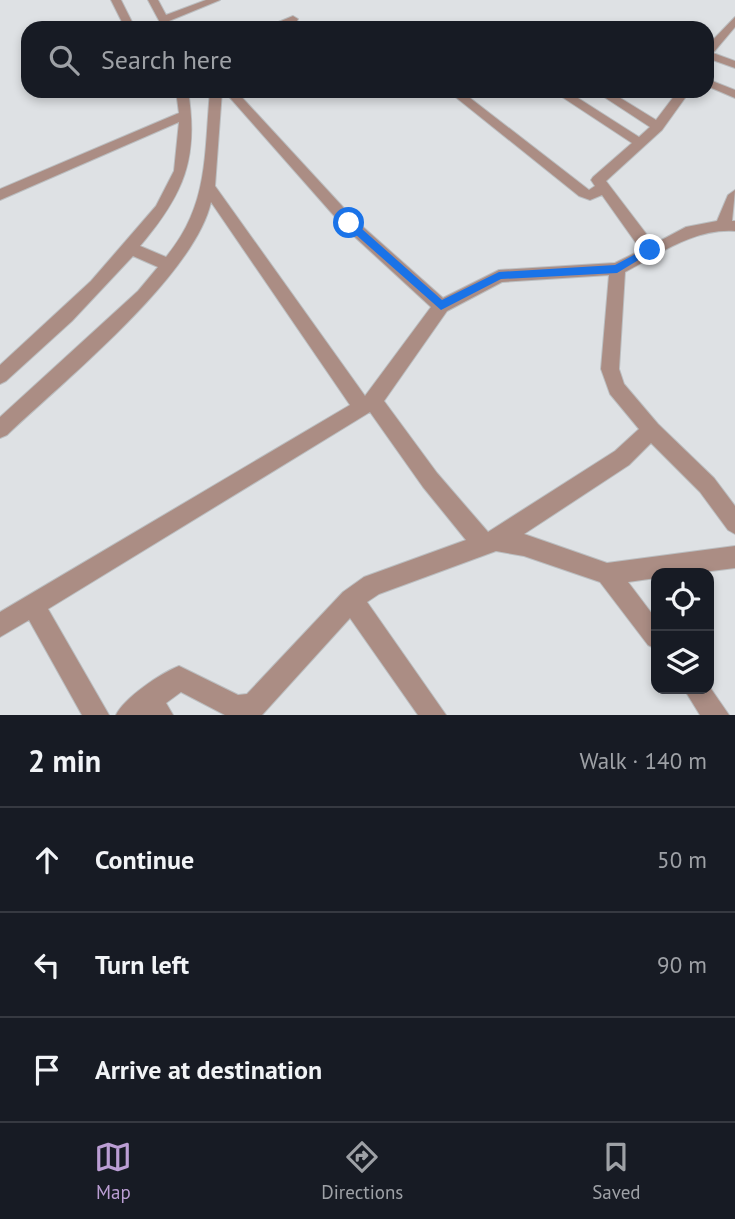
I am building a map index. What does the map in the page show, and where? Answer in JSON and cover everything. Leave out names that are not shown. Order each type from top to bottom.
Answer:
[{"type":"street","points":[[116,0],[126,21]]},
{"type":"street","points":[[153,0],[164,21]]},
{"type":"street","points":[[172,21],[215,0]]},
{"type":"street","points":[[288,21],[293,19]]},
{"type":"street","points":[[714,45],[735,20]]},
{"type":"street","points":[[714,56],[735,65]]},
{"type":"street","points":[[714,85],[735,94]]},
{"type":"street","points":[[0,376],[68,317],[133,249],[164,208],[178,180],[184,154],[186,114],[183,98]]},
{"type":"street","points":[[0,429],[144,295],[165,263],[190,238],[202,212],[208,186],[215,98]]},
{"type":"street","points":[[236,98],[349,223],[441,306]]},
{"type":"street","points":[[463,98],[584,193],[590,195],[603,188]]},
{"type":"street","points":[[570,98],[640,143]]},
{"type":"street","points":[[612,98],[658,127]]},
{"type":"street","points":[[650,250],[598,180],[658,127],[674,98]]},
{"type":"street","points":[[0,195],[186,114]]},
{"type":"street","points":[[208,186],[368,404],[430,480],[490,542],[524,545],[607,574],[735,557]]},
{"type":"street","points":[[0,625],[368,404],[441,306],[499,276],[617,269],[691,231],[729,226],[735,194]]},
{"type":"street","points":[[133,249],[165,263]]},
{"type":"street","points":[[617,269],[610,369],[616,388],[651,430],[707,485],[735,523]]},
{"type":"street","points":[[145,710],[179,678],[237,708],[253,706],[351,600],[372,585],[490,542],[622,458],[651,430]]},
{"type":"street","points":[[607,574],[651,631]]},
{"type":"street","points":[[351,600],[433,715]]},
{"type":"street","points":[[33,605],[96,715]]},
{"type":"street","points":[[700,694],[716,715]]},
{"type":"route","points":[[349,223],[441,306],[463,292],[499,276],[617,269],[650,250]]}]
